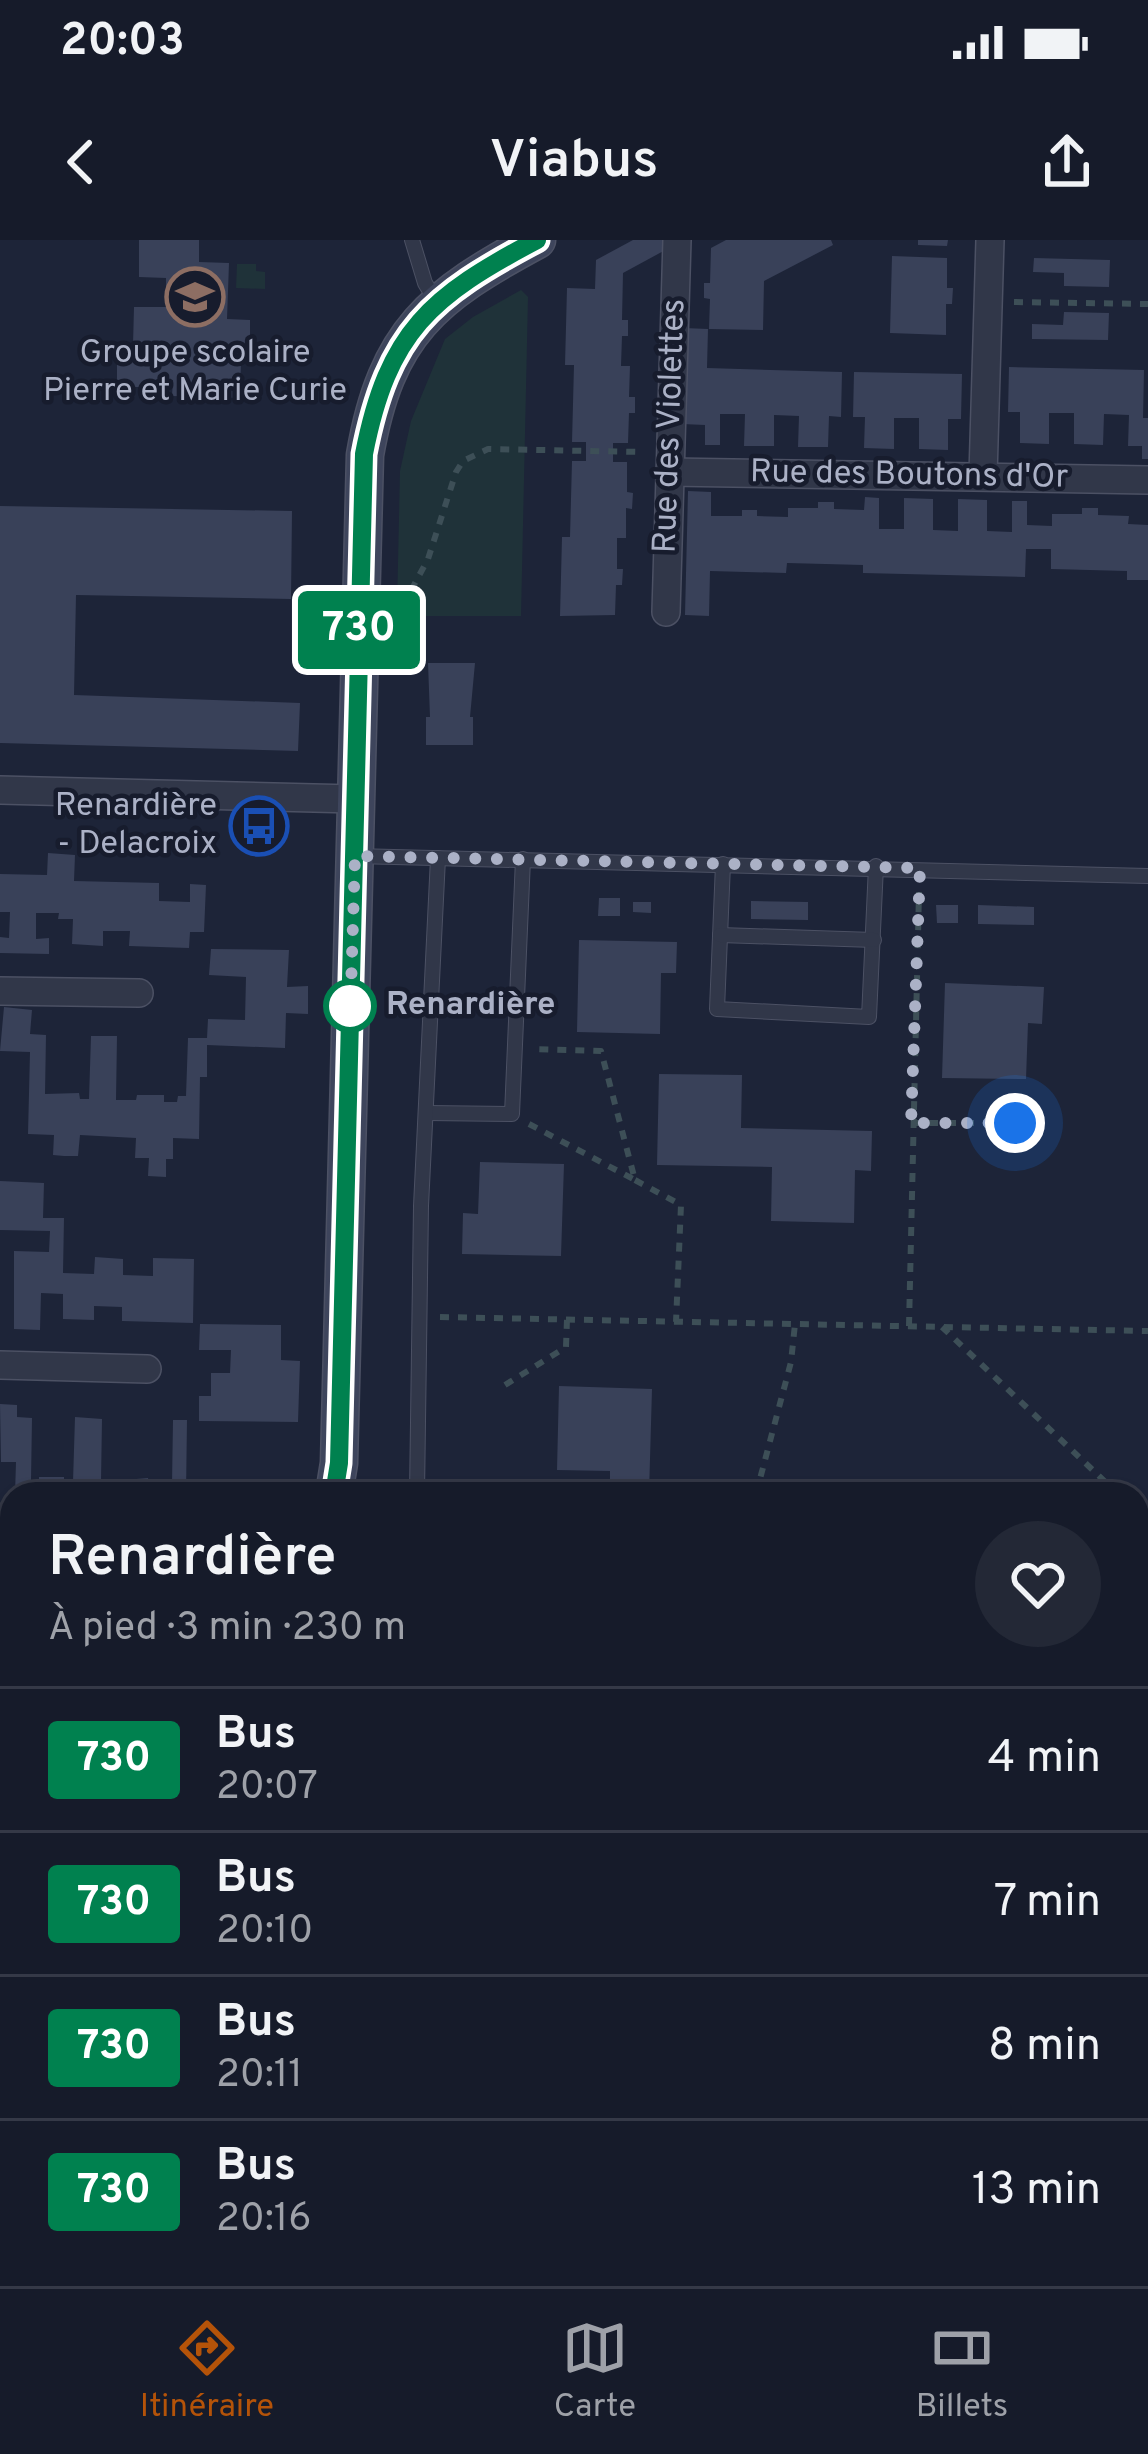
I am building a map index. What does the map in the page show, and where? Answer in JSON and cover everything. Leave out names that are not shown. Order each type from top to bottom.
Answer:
[{"type":"main road","points":[[339,1482],[364,454],[390,368],[436,301],[537,240]]},
{"type":"street","name":"Rue des Violettes","points":[[666,612],[677,240]]},
{"type":"street","points":[[983,475],[990,240]]},
{"type":"street","name":"Rue des Boutons d'Or","points":[[670,472],[1148,480]]},
{"type":"street","points":[[0,790],[354,799]]},
{"type":"street","points":[[0,991],[139,993]]},
{"type":"street","points":[[0,1365],[147,1369]]},
{"type":"lane","points":[[412,240],[424,284],[436,301]]},
{"type":"lane","points":[[355,856],[1148,876]]},
{"type":"lane","points":[[417,1482],[418,1316],[438,858]]},
{"type":"lane","points":[[428,1114],[512,1114],[523,860]]},
{"type":"lane","points":[[723,864],[717,1009],[869,1017],[876,866]]},
{"type":"lane","points":[[720,935],[874,940]]},
{"type":"path","points":[[988,301],[1148,304]]},
{"type":"path","points":[[387,632],[428,559],[455,472],[474,453],[488,449],[656,453],[657,441],[671,442]]},
{"type":"path","points":[[909,1326],[920,868]]},
{"type":"path","points":[[518,1048],[602,1051],[635,1180]]},
{"type":"path","points":[[512,1114],[681,1205],[676,1322]]},
{"type":"path","points":[[911,1123],[1015,1123],[1027,1133]]},
{"type":"path","points":[[418,1316],[1148,1331]]},
{"type":"path","points":[[505,1384],[566,1347],[567,1319]]},
{"type":"path","points":[[759,1482],[791,1361],[795,1324]]},
{"type":"path","points":[[942,1327],[1105,1482]]},
{"type":"shaded area","points":[[237,264],[256,264],[256,271],[265,272],[265,289],[236,288]]},
{"type":"shaded area","points":[[521,290],[528,297],[521,616],[405,616],[397,609],[400,471],[411,421],[445,339]]},
{"type":"building","points":[[139,240],[199,240],[199,262],[229,263],[227,319],[250,320],[250,360],[241,360],[240,398],[172,396],[173,380],[157,380],[157,387],[117,387],[117,345],[133,345],[134,307],[166,307],[166,278],[139,277]]},
{"type":"building","points":[[633,240],[665,240],[669,248],[623,273],[622,320],[628,320],[628,336],[622,336],[621,366],[630,366],[629,397],[635,397],[635,413],[629,413],[628,443],[613,443],[613,462],[627,462],[627,492],[633,493],[632,509],[626,508],[626,538],[617,538],[622,585],[616,585],[615,615],[560,616],[562,537],[570,537],[572,461],[586,461],[586,442],[572,442],[574,365],[565,365],[567,288],[595,289],[596,260]]},
{"type":"building","points":[[726,240],[831,240],[833,245],[764,281],[763,330],[709,329],[710,299],[704,298],[704,283],[710,283],[711,248]]},
{"type":"building","points":[[918,240],[948,240],[947,246],[918,245]]},
{"type":"building","points":[[892,256],[947,258],[947,288],[953,288],[952,304],[946,304],[946,335],[890,333]]},
{"type":"building","points":[[1034,258],[1110,260],[1109,287],[1064,286],[1064,273],[1033,272]]},
{"type":"building","points":[[1064,312],[1109,313],[1108,340],[1032,339],[1032,324],[1063,325]]},
{"type":"building","points":[[684,328],[708,329],[707,368],[842,372],[841,417],[829,416],[828,447],[798,447],[799,416],[774,415],[774,446],[744,446],[745,414],[720,414],[720,445],[705,445],[705,425],[682,424]]},
{"type":"building","points":[[1009,367],[1144,370],[1148,459],[1142,459],[1142,446],[1128,446],[1129,415],[1104,414],[1103,445],[1074,444],[1074,413],[1049,413],[1049,444],[1020,443],[1020,412],[1008,412]]},
{"type":"building","points":[[854,372],[962,374],[961,419],[948,419],[948,450],[919,449],[919,418],[894,418],[894,449],[864,448],[865,417],[853,417]]},
{"type":"building","points":[[688,491],[711,492],[711,516],[742,516],[742,510],[757,510],[757,516],[788,517],[788,508],[818,508],[818,502],[834,502],[834,509],[864,510],[865,497],[879,498],[879,529],[904,529],[904,498],[933,499],[933,530],[958,531],[958,499],[987,500],[987,531],[1012,532],[1012,501],[1027,501],[1027,525],[1052,526],[1052,514],[1082,514],[1082,508],[1098,508],[1098,515],[1129,516],[1128,524],[1148,525],[1148,580],[1127,580],[1127,571],[1051,569],[1051,549],[1026,549],[1025,577],[863,573],[863,565],[787,563],[786,573],[710,571],[709,616],[685,615]]},
{"type":"building","points":[[0,506],[292,511],[291,599],[76,595],[74,695],[300,703],[298,751],[0,743]]},
{"type":"building","points":[[428,663],[475,663],[470,717],[473,745],[426,745]]},
{"type":"building","points":[[48,853],[75,855],[74,881],[159,883],[159,901],[190,902],[190,884],[206,885],[204,932],[190,932],[189,948],[129,946],[130,931],[103,931],[103,946],[72,944],[73,919],[58,919],[59,913],[36,913],[36,939],[49,938],[49,954],[0,953],[0,937],[9,938],[10,912],[0,912],[0,874],[47,875]]},
{"type":"building","points":[[599,898],[620,898],[620,916],[598,916]]},
{"type":"building","points":[[751,901],[808,902],[808,920],[751,919]]},
{"type":"building","points":[[633,902],[651,902],[651,913],[633,912]]},
{"type":"building","points":[[936,905],[958,905],[958,923],[937,923]]},
{"type":"building","points":[[978,905],[1034,907],[1034,925],[978,924]]},
{"type":"building","points":[[579,940],[677,942],[676,973],[661,973],[660,1034],[577,1032]]},
{"type":"building","points":[[211,949],[289,950],[287,987],[308,986],[308,1014],[286,1013],[285,1048],[207,1045],[207,1077],[200,1077],[199,1139],[173,1138],[173,1159],[166,1159],[166,1177],[148,1176],[149,1158],[135,1158],[136,1138],[80,1135],[78,1156],[64,1156],[53,1155],[54,1135],[28,1134],[30,1052],[0,1051],[4,1007],[32,1010],[30,1034],[46,1035],[45,1094],[79,1093],[80,1099],[89,1099],[91,1036],[117,1036],[116,1100],[164,1095],[164,1102],[177,1102],[178,1096],[186,1096],[188,1038],[207,1038],[208,1019],[245,1020],[246,977],[209,975]]},
{"type":"building","points":[[945,983],[1044,987],[1042,1024],[1028,1023],[1026,1079],[942,1078]]},
{"type":"building","points":[[659,1074],[742,1075],[741,1128],[872,1131],[871,1171],[855,1170],[854,1223],[771,1221],[772,1167],[657,1165]]},
{"type":"building","points":[[480,1162],[564,1164],[561,1256],[462,1254],[463,1213],[478,1214]]},
{"type":"building","points":[[0,1181],[44,1183],[43,1218],[64,1218],[63,1273],[94,1274],[95,1257],[123,1259],[123,1275],[153,1276],[153,1258],[194,1259],[193,1323],[122,1321],[122,1307],[94,1306],[94,1320],[63,1319],[63,1294],[41,1293],[40,1330],[14,1329],[14,1251],[49,1252],[50,1231],[0,1230]]},
{"type":"building","points":[[200,1324],[281,1325],[281,1360],[300,1361],[298,1422],[199,1421],[199,1396],[211,1396],[211,1373],[230,1373],[231,1350],[199,1350]]},
{"type":"building","points":[[559,1386],[652,1389],[649,1482],[610,1482],[610,1471],[557,1470]]},
{"type":"building","points":[[0,1404],[17,1405],[17,1417],[32,1418],[31,1481],[64,1477],[73,1482],[15,1482],[16,1462],[1,1462]]},
{"type":"building","points":[[75,1417],[102,1419],[101,1482],[73,1482]]},
{"type":"building","points":[[173,1420],[187,1420],[186,1482],[172,1482]]},
{"type":"building","points":[[148,1478],[149,1482],[101,1482]]},
{"type":"bus line","name":"730","points":[[336,1482],[364,454],[382,387],[419,322],[436,301],[537,240]]},
{"type":"place","name":"Groupe scolaire Pierre et Marie Curie","points":[[195,297]]},
{"type":"place","name":"Renardière - Delacroix","points":[[259,826]]},
{"type":"place","name":"Renardière","points":[[350,1006]]},
{"type":"route","points":[[350,1006],[350,1022],[355,856],[920,868],[911,1123],[1015,1123]]}]
